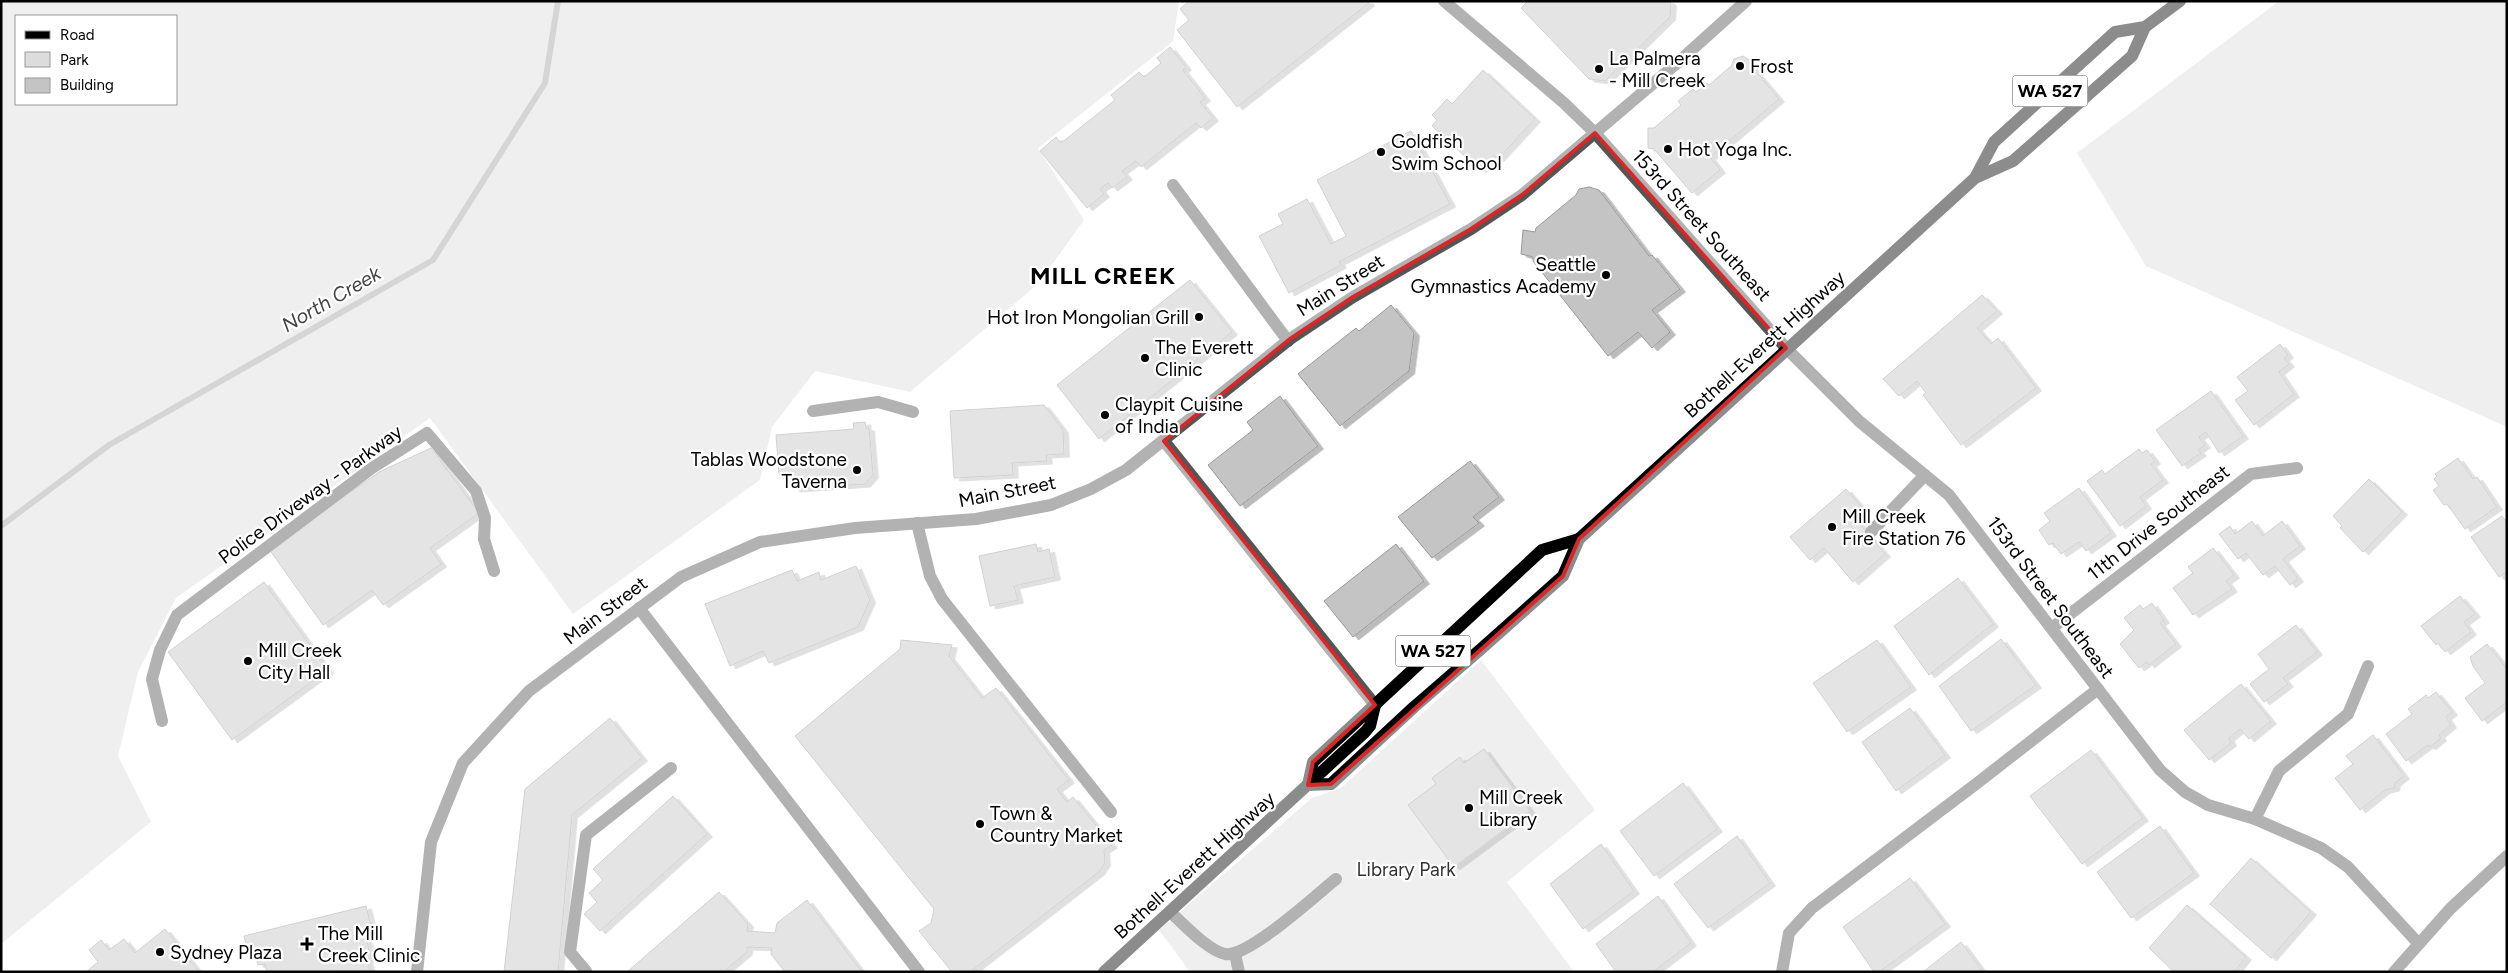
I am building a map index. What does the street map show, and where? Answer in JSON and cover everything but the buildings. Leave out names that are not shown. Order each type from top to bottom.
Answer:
[{"type":"main road","name":"Bothell-Everett Highway","points":[[1975,178],[1994,142],[2115,32],[2145,27],[2180,1]]},
{"type":"main road","name":"Bothell-Everett Highway","points":[[1308,786],[1331,784],[1414,707],[1563,576],[1579,539],[1786,348],[1975,178],[2013,161],[2132,56],[2145,27]]},
{"type":"main road","name":"Bothell-Everett Highway","points":[[1104,972],[1308,786],[1313,762],[1542,550],[1579,539]]},
{"type":"street","name":"153rd Street Southeast","points":[[1444,1],[1564,103],[1595,133],[1786,348],[1859,421],[1950,496],[2160,770],[2185,792],[2208,805],[2255,819],[2321,848],[2348,867],[2418,943]]},
{"type":"street","name":"Main Street","points":[[417,972],[431,842],[463,763],[529,691],[681,576],[760,542],[855,528],[976,519],[1052,505],[1091,489],[1126,470],[1288,341],[1352,297],[1471,229],[1530,189],[1746,1]]},
{"type":"street","points":[[1172,185],[1288,341]]},
{"type":"street","points":[[813,411],[878,402],[913,412]]},
{"type":"street","name":"Police Driveway - Parkway","points":[[162,721],[152,679],[160,650],[177,615],[372,468],[427,433],[476,491],[485,518],[484,539],[494,571]]},
{"type":"street","points":[[1164,441],[1375,705]]},
{"type":"street","name":"11th Drive Southeast","points":[[2052,628],[2252,474],[2296,468]]},
{"type":"street","points":[[1871,532],[1925,475]]},
{"type":"street","points":[[917,523],[930,576],[942,598],[1111,812]]},
{"type":"street","points":[[639,608],[919,972]]},
{"type":"street","points":[[2255,819],[2279,771],[2348,714],[2368,666]]},
{"type":"street","points":[[1782,972],[1788,933],[1812,908],[2098,689]]},
{"type":"street","points":[[586,971],[570,952],[586,835],[671,768]]},
{"type":"street","points":[[2394,972],[2450,909],[2507,856]]},
{"type":"street","points":[[1170,912],[1199,938],[1224,954],[1235,954],[1260,941],[1336,879]]},
{"type":"street","points":[[1235,954],[1239,972]]},
{"type":"highlighted area","points":[[1595,133],[1786,348],[1579,539],[1563,576],[1331,784],[1308,785],[1313,762],[1375,705],[1164,441],[1290,339],[1353,297],[1471,229],[1522,195]]},
{"type":"green space","points":[[1,1],[1179,1],[1173,41],[1038,148],[1084,220],[1038,284],[910,392],[815,371],[772,427],[760,480],[573,614],[430,418],[176,598],[138,672],[118,756],[151,822],[1,944]]},
{"type":"green space","points":[[2279,1],[2507,1],[2507,427],[2146,266],[2077,153]]},
{"type":"green space","name":"Library Park","points":[[1481,660],[1595,810],[1507,882],[1574,972],[1190,972],[1159,930],[1312,798],[1341,788]]},
{"type":"waterway","name":"North Creek","points":[[1,526],[109,445],[433,260],[545,83],[558,1]]},
{"type":"place","name":"Frost","points":[[1740,66]]},
{"type":"place","name":"La Palmera - Mill Creek","points":[[1599,69]]},
{"type":"place","name":"Hot Yoga Inc.","points":[[1668,149]]},
{"type":"place","name":"Goldfish Swim School","points":[[1381,152]]},
{"type":"place","name":"Seattle Gymnastics Academy","points":[[1606,275]]},
{"type":"place","name":"Hot Iron Mongolian Grill","points":[[1199,317]]},
{"type":"place","name":"The Everett Clinic","points":[[1145,358]]},
{"type":"place","name":"Claypit Cuisine of India","points":[[1105,415]]},
{"type":"place","name":"Tablas Woodstone Taverna","points":[[857,470]]},
{"type":"place","name":"Mill Creek Fire Station 76","points":[[1832,527]]},
{"type":"place","name":"Mill Creek City Hall","points":[[248,661]]},
{"type":"place","name":"Mill Creek Library","points":[[1469,808]]},
{"type":"place","name":"Town & Country Market","points":[[980,824]]},
{"type":"place","name":"The Mill Creek Clinic","points":[[307,944]]},
{"type":"place","name":"Sydney Plaza","points":[[160,952]]},
{"type":"district","name":"MILL CREEK","points":[[1103,276]]}]
